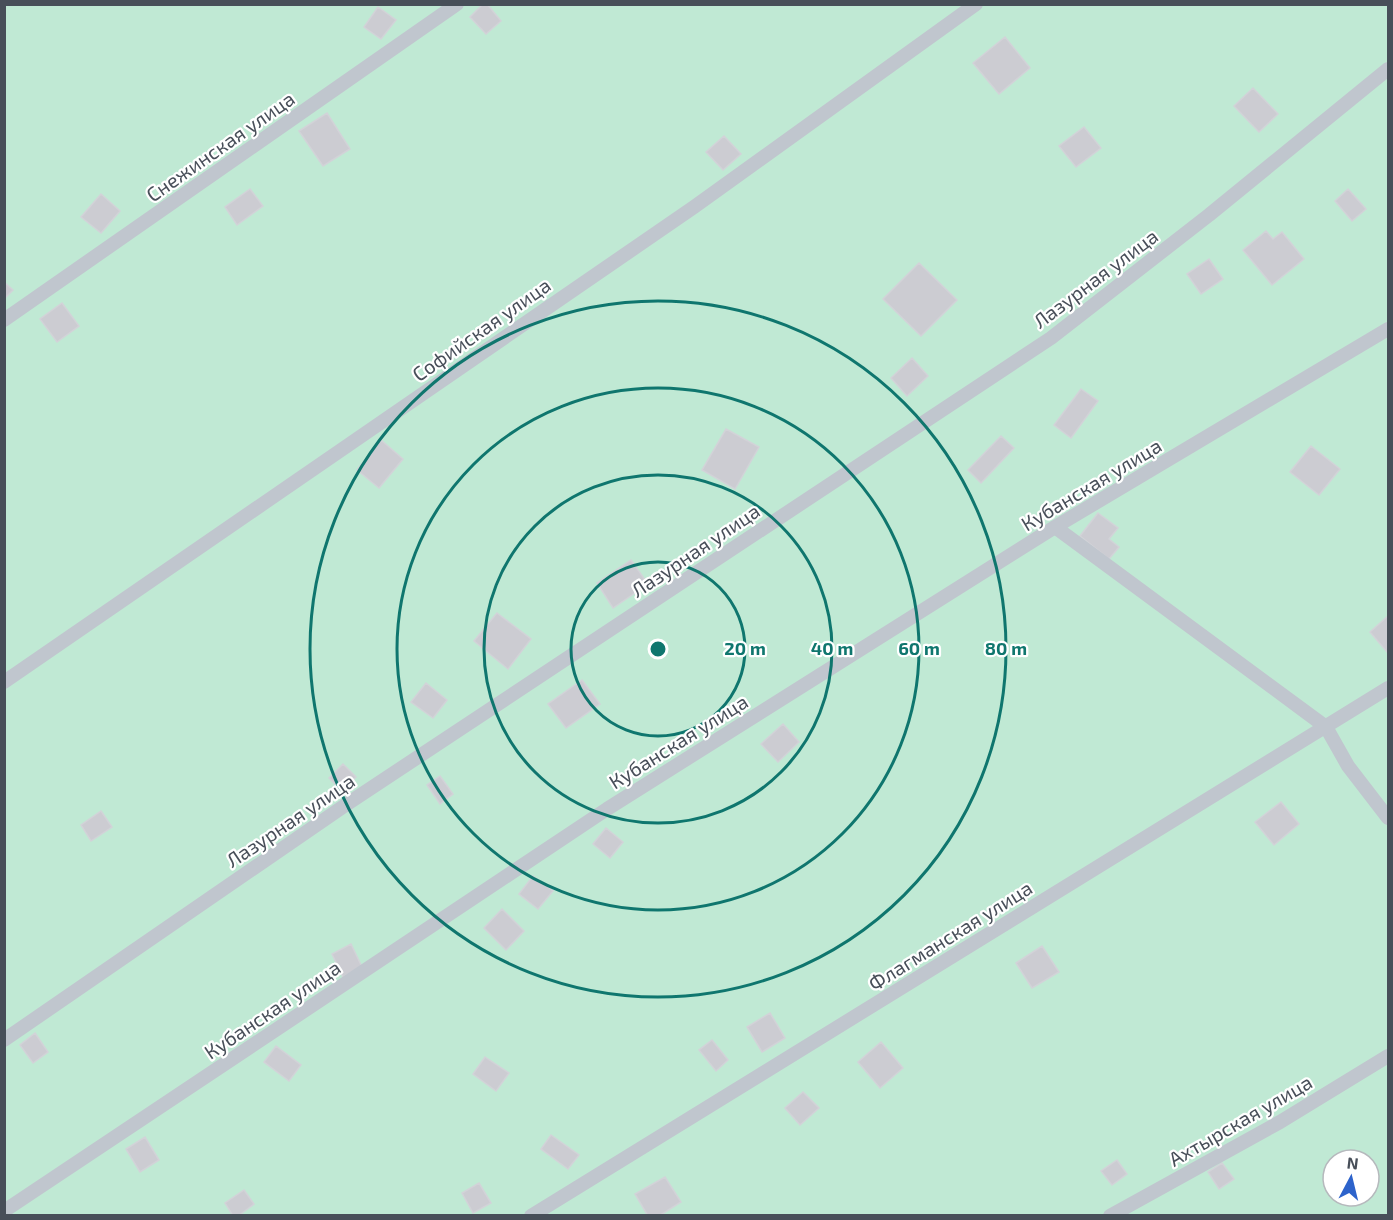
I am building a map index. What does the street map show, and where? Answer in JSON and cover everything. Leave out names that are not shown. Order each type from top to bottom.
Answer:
[{"type":"lane","name":"Снежинская улица","points":[[4,320],[457,4]]},
{"type":"lane","name":"Софийская улица","points":[[4,682],[694,207],[976,4]]},
{"type":"lane","name":"Лазурная улица","points":[[4,1040],[347,804],[1051,338],[1209,215],[1389,69]]},
{"type":"lane","name":"Кубанская улица","points":[[4,1211],[607,809],[1055,527],[1389,329]]},
{"type":"lane","points":[[1055,527],[1326,727],[1347,766],[1389,818]]},
{"type":"lane","name":"Флагманская улица","points":[[531,1215],[1389,688]]},
{"type":"lane","name":"Ахтырская улица","points":[[1110,1215],[1280,1122],[1389,1056]]},
{"type":"green space","points":[[5,5],[1388,5],[1388,1215],[5,1216]]},
{"type":"building","points":[[483,4],[487,4],[501,21],[486,34],[470,17]]},
{"type":"building","points":[[378,7],[396,20],[381,39],[364,27]]},
{"type":"building","points":[[1005,37],[1030,68],[999,94],[973,63]]},
{"type":"building","points":[[1253,88],[1278,114],[1259,132],[1234,106]]},
{"type":"building","points":[[327,113],[350,149],[323,166],[299,131]]},
{"type":"building","points":[[1084,127],[1101,148],[1076,167],[1059,146]]},
{"type":"building","points":[[724,136],[741,154],[723,170],[706,152]]},
{"type":"building","points":[[250,189],[263,206],[237,225],[225,207]]},
{"type":"building","points":[[1348,189],[1366,209],[1352,221],[1335,201]]},
{"type":"building","points":[[101,194],[120,211],[101,233],[81,217]]},
{"type":"building","points":[[1266,231],[1273,239],[1282,232],[1304,259],[1272,285],[1243,250]]},
{"type":"building","points":[[1209,259],[1223,279],[1201,294],[1187,274]]},
{"type":"building","points":[[919,263],[957,300],[921,336],[883,299]]},
{"type":"building","points":[[4,282],[13,290],[4,299]]},
{"type":"building","points":[[62,303],[79,326],[57,342],[40,319]]},
{"type":"building","points":[[912,358],[928,376],[907,396],[891,378]]},
{"type":"building","points":[[1081,389],[1098,401],[1071,438],[1054,425]]},
{"type":"building","points":[[726,429],[759,447],[735,489],[702,470]]},
{"type":"building","points":[[1001,436],[1014,448],[981,483],[968,470]]},
{"type":"building","points":[[381,440],[403,459],[379,488],[357,470]]},
{"type":"building","points":[[1311,446],[1340,469],[1319,495],[1290,472]]},
{"type":"building","points":[[1098,513],[1118,528],[1109,539],[1119,547],[1109,559],[1080,536]]},
{"type":"building","points":[[631,560],[648,584],[613,608],[597,583]]},
{"type":"building","points":[[497,613],[531,639],[508,669],[474,641]]},
{"type":"building","points":[[1388,616],[1388,651],[1387,652],[1370,632]]},
{"type":"building","points":[[582,680],[600,704],[566,728],[548,704]]},
{"type":"building","points":[[426,683],[447,700],[433,718],[411,702]]},
{"type":"building","points":[[783,724],[799,742],[778,762],[761,744]]},
{"type":"building","points":[[343,764],[356,777],[342,791],[329,778]]},
{"type":"building","points":[[440,776],[453,794],[440,804],[427,785]]},
{"type":"building","points":[[1281,802],[1299,824],[1274,845],[1255,822]]},
{"type":"building","points":[[101,811],[112,827],[91,841],[81,825]]},
{"type":"building","points":[[606,828],[623,842],[610,858],[593,844]]},
{"type":"building","points":[[533,876],[553,891],[538,909],[519,894]]},
{"type":"building","points":[[502,909],[524,931],[506,950],[484,928]]},
{"type":"building","points":[[351,944],[362,967],[343,977],[332,954]]},
{"type":"building","points":[[1042,946],[1059,972],[1032,988],[1016,963]]},
{"type":"building","points":[[770,1013],[785,1038],[762,1052],[747,1027]]},
{"type":"building","points":[[35,1033],[48,1052],[33,1063],[20,1045]]},
{"type":"building","points":[[712,1040],[728,1060],[716,1071],[699,1050]]},
{"type":"building","points":[[881,1042],[903,1068],[880,1088],[858,1062]]},
{"type":"building","points":[[276,1046],[301,1065],[289,1081],[264,1062]]},
{"type":"building","points":[[485,1057],[509,1073],[496,1091],[473,1074]]},
{"type":"building","points":[[803,1092],[819,1108],[800,1125],[785,1108]]},
{"type":"building","points":[[551,1135],[579,1155],[568,1169],[541,1149]]},
{"type":"building","points":[[145,1137],[159,1160],[140,1172],[126,1149]]},
{"type":"building","points":[[1117,1160],[1127,1174],[1112,1185],[1101,1171]]},
{"type":"building","points":[[1222,1163],[1234,1179],[1219,1189],[1208,1172]]},
{"type":"building","points":[[665,1177],[681,1202],[659,1216],[648,1216],[635,1194]]},
{"type":"building","points":[[479,1183],[491,1203],[473,1213],[462,1193]]},
{"type":"building","points":[[244,1190],[254,1204],[238,1216],[233,1216],[225,1203]]}]
